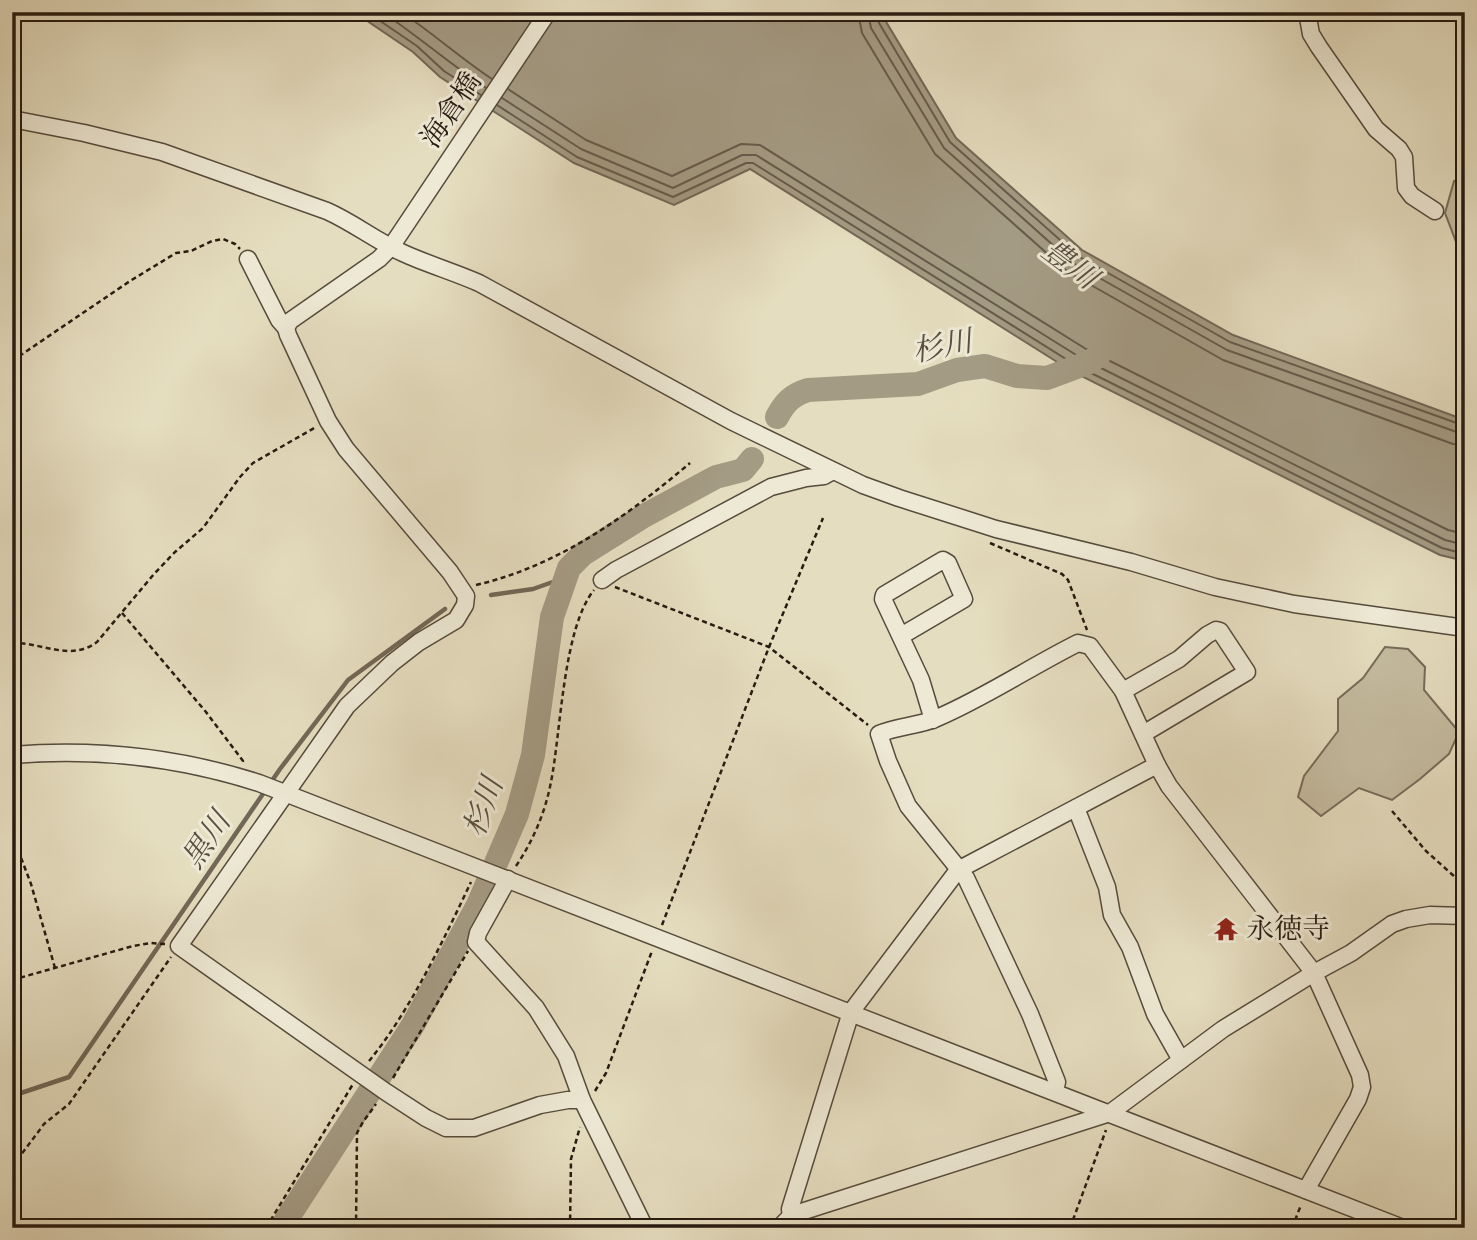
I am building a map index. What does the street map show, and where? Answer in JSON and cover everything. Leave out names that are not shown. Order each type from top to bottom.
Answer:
[{"type":"street","name":"海倉橋","points":[[286,328],[290,321],[379,259],[395,242],[548,12]]},
{"type":"street","points":[[1307,12],[1311,34],[1319,47],[1376,129],[1399,149],[1404,157],[1406,188],[1412,196],[1435,211]]},
{"type":"street","points":[[12,119],[162,152],[327,211],[479,283],[731,421],[832,471],[899,498],[996,529],[1130,562],[1215,587],[1294,604],[1465,628]]},
{"type":"street","points":[[248,259],[279,320],[286,328],[328,421],[346,449],[403,514],[462,588],[466,596],[465,606],[456,620],[419,642],[365,687],[336,720],[175,945],[384,1091],[446,1128],[474,1128],[540,1105],[582,1100]]},
{"type":"street","points":[[602,580],[771,487],[806,478],[824,477],[832,471]]},
{"type":"street","points":[[901,636],[964,599],[948,562],[943,560],[884,595],[883,599],[921,680],[933,720]]},
{"type":"street","points":[[1123,691],[1179,659],[1216,630],[1220,631],[1247,673],[1143,734]]},
{"type":"street","points":[[1055,1091],[1057,1082],[1030,1014],[966,878],[908,806],[879,734],[933,720],[980,698],[1067,648],[1084,643],[1090,646],[1123,691],[1157,765],[1185,807],[1314,973],[1360,1075],[1362,1087],[1358,1099],[1306,1190]]},
{"type":"street","points":[[12,755],[88,752],[145,756],[201,765],[239,776],[657,936],[1403,1228]]},
{"type":"street","points":[[785,1222],[851,1012],[958,870],[1157,765]]},
{"type":"street","points":[[1076,808],[1107,887],[1112,915],[1130,947],[1155,1014],[1181,1060]]},
{"type":"street","points":[[505,877],[476,942],[536,1007],[566,1055],[582,1100],[645,1228]]},
{"type":"street","points":[[785,1222],[1110,1113],[1223,1029],[1399,922],[1430,915],[1465,916]]},
{"type":"path","points":[[12,361],[176,253],[191,251],[223,239],[235,244],[248,259]]},
{"type":"path","points":[[12,643],[74,653],[87,650],[175,552],[203,528],[253,463],[328,421]]},
{"type":"path","points":[[462,588],[527,569],[581,545],[646,500],[690,463]]},
{"type":"path","points":[[582,1100],[593,1095],[606,1073],[769,647],[822,518]]},
{"type":"path","points":[[990,543],[1062,574],[1068,580],[1087,628],[1088,634],[1084,643]]},
{"type":"path","points":[[505,877],[526,851],[543,814],[551,782],[577,626],[587,598],[602,580],[769,647],[879,734]]},
{"type":"path","points":[[122,613],[183,684],[243,761],[239,776]]},
{"type":"path","points":[[1392,811],[1426,851],[1465,886]]},
{"type":"path","points":[[12,834],[34,893],[55,968]]},
{"type":"path","points":[[266,1228],[360,1074],[384,1040],[447,932],[474,875],[475,866]]},
{"type":"path","points":[[356,1228],[357,1133],[469,948],[476,942]]},
{"type":"path","points":[[12,980],[150,943],[175,945],[69,1104],[44,1124],[12,1167]]},
{"type":"path","points":[[1070,1228],[1110,1120],[1110,1113]]},
{"type":"path","points":[[570,1228],[571,1159],[581,1124],[589,1115]]},
{"type":"path","points":[[1292,1228],[1306,1190]]},
{"type":"shaded area","points":[[1465,177],[1465,251],[1458,247],[1445,213],[1454,181]]},
{"type":"shaded area","points":[[1385,647],[1408,649],[1425,667],[1424,690],[1459,732],[1449,754],[1392,800],[1359,788],[1321,816],[1298,797],[1304,776],[1338,731],[1338,699],[1363,678]]},
{"type":"water","name":"豊川","points":[[354,12],[883,12],[885,20],[956,138],[1082,250],[1233,335],[1465,420],[1465,561],[1440,555],[1073,372],[750,169],[674,205],[574,163],[440,77],[413,52]]},
{"type":"waterway","name":"杉川","points":[[777,417],[790,400],[808,390],[918,384],[957,370],[985,366],[1017,376],[1047,378],[1090,362],[1099,355]]},
{"type":"waterway","name":"杉川","points":[[281,1228],[413,1025],[478,905],[517,814],[533,755],[552,617],[569,568],[583,554],[642,517],[716,477],[743,470],[752,459]]},
{"type":"waterway","name":"黒川","points":[[491,595],[533,589],[564,578]]},
{"type":"waterway","name":"黒川","points":[[12,1096],[69,1077],[280,769],[348,680],[445,609]]},
{"type":"place","name":"永徳寺","points":[[1226,929]]}]
